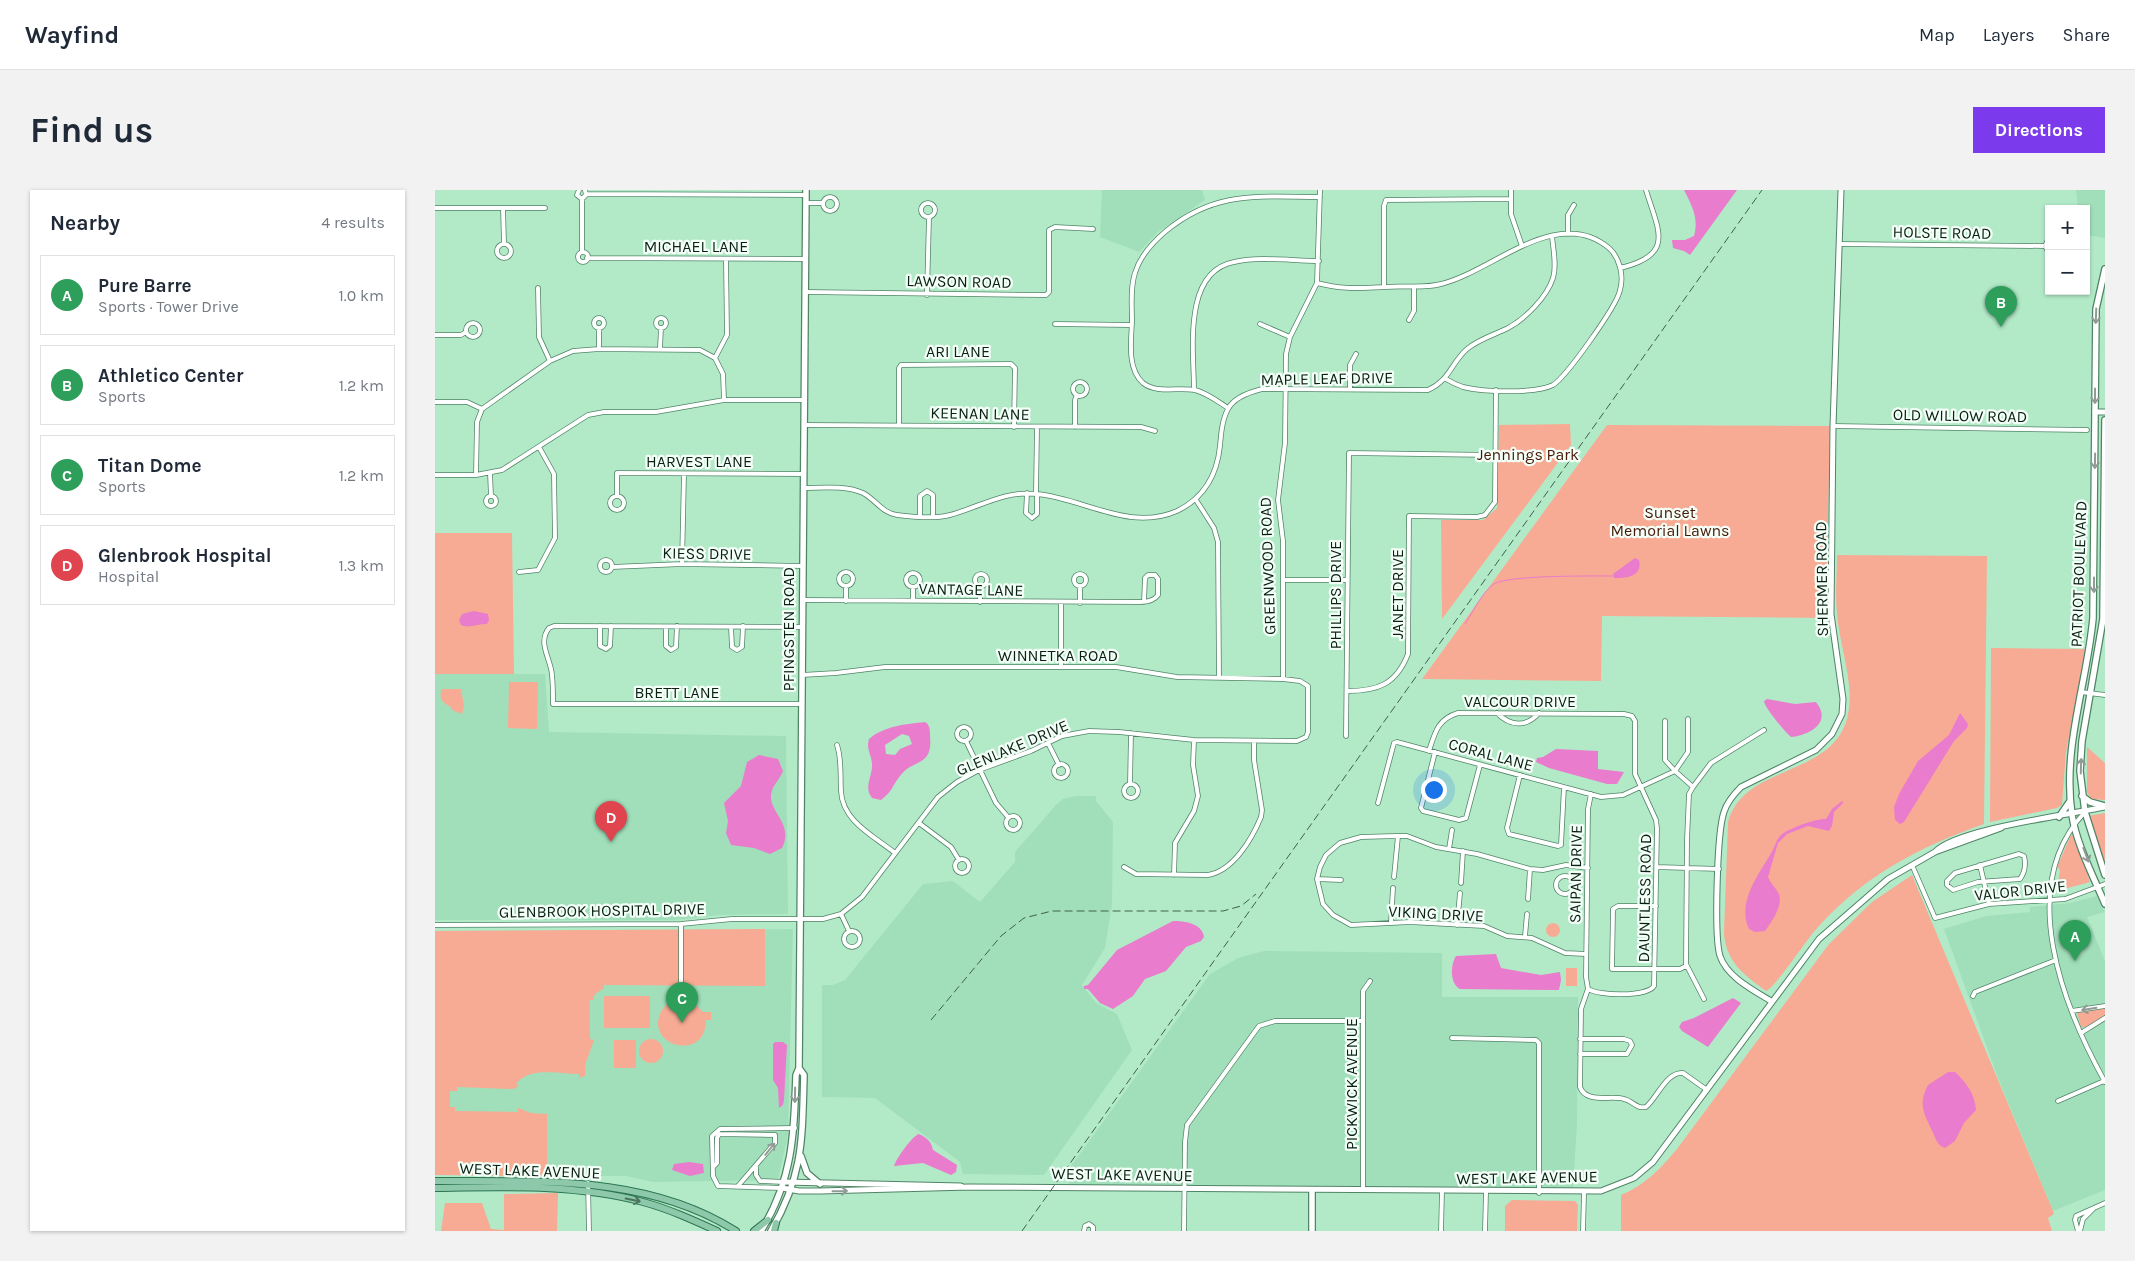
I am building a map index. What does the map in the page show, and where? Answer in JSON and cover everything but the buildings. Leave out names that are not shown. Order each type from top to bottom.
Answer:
[{"type":"main road","name":"PFINGSTEN ROAD","points":[[761,1231],[768,1220],[783,1185],[791,1159],[795,1128],[796,1075],[799,1068],[806,192]]},
{"type":"main road","name":"PATRIOT BOULEVARD","points":[[2105,269],[2096,309],[2093,618],[2071,741],[2072,814],[2105,904]]},
{"type":"main road","name":"PATRIOT BOULEVARD","points":[[2105,420],[2104,619],[2082,741],[2080,771],[2085,812],[2105,875]]},
{"type":"main road","points":[[2082,796],[2090,802],[2105,807]]},
{"type":"main road","points":[[2059,817],[2071,799]]},
{"type":"main road","name":"PFINGSTEN ROAD","points":[[776,1223],[793,1186],[801,1155],[804,1075],[799,1068]]},
{"type":"main road","points":[[801,1155],[807,1173],[820,1184]]},
{"type":"main road","name":"WEST LAKE AVENUE","points":[[435,1181],[588,1183],[639,1192],[677,1202],[712,1216],[736,1231]]},
{"type":"main road","name":"WEST LAKE AVENUE","points":[[435,1188],[565,1189],[588,1192],[656,1206],[717,1231]]},
{"type":"main road","points":[[1312,1190],[1312,1231]]},
{"type":"main road","points":[[754,1231],[768,1220]]},
{"type":"main road","points":[[772,1231],[776,1223]]},
{"type":"street","points":[[579,190],[577,195],[582,199]]},
{"type":"street","name":"GREENWOOD ROAD","points":[[1283,679],[1283,541],[1277,500],[1285,442],[1286,354],[1290,337],[1317,283],[1320,190]]},
{"type":"street","points":[[1511,190],[1514,226],[1521,246]]},
{"type":"street","points":[[1621,268],[1646,260],[1658,242],[1657,222],[1646,190]]},
{"type":"street","name":"SHERMER ROAD","points":[[1771,1001],[1740,981],[1729,970],[1721,956],[1718,935],[1721,824],[1731,796],[1749,782],[1816,750],[1832,734],[1842,714],[1843,700],[1831,614],[1833,426],[1841,190]]},
{"type":"street","points":[[582,252],[587,253],[587,258],[584,261],[578,259],[578,254],[582,252],[582,199],[586,192],[806,192]]},
{"type":"street","points":[[803,488],[850,488],[866,494],[886,511],[895,515],[920,516],[949,515],[1001,497],[1027,493],[1063,498],[1119,516],[1166,514],[1196,500],[1214,474],[1218,460],[1223,421],[1228,408],[1206,394],[1194,390],[1157,389],[1142,382],[1132,365],[1131,325],[1135,272],[1152,244],[1185,214],[1205,204],[1226,199],[1320,198]]},
{"type":"street","points":[[1383,286],[1384,206],[1386,200],[1511,199]]},
{"type":"street","points":[[805,203],[822,203]]},
{"type":"street","points":[[1568,234],[1568,215],[1573,205]]},
{"type":"street","points":[[435,208],[545,208]]},
{"type":"street","points":[[503,208],[504,244]]},
{"type":"street","points":[[927,294],[929,217]]},
{"type":"street","name":"LAWSON ROAD","points":[[805,292],[1046,295],[1049,292],[1049,230],[1055,227],[1093,229]]},
{"type":"street","points":[[1317,283],[1358,290],[1383,286],[1439,285],[1455,280],[1537,239],[1568,234],[1587,236],[1610,249],[1621,268],[1622,283],[1616,301],[1559,380],[1536,390],[1496,390],[1461,387],[1446,379]]},
{"type":"street","name":"MAPLE LEAF DRIVE","points":[[1228,408],[1239,398],[1250,392],[1263,389],[1428,390],[1446,379],[1466,350],[1480,340],[1524,318],[1537,304],[1553,280],[1552,236]]},
{"type":"street","name":"HOLSTE ROAD","points":[[1839,244],[2045,246]]},
{"type":"street","name":"MICHAEL LANE","points":[[587,258],[805,259]]},
{"type":"street","points":[[715,358],[727,334],[726,259]]},
{"type":"street","points":[[1194,390],[1197,298],[1208,279],[1232,262],[1245,260],[1319,261]]},
{"type":"street","points":[[1409,320],[1415,311],[1414,286]]},
{"type":"street","points":[[538,288],[539,337],[550,361]]},
{"type":"street","points":[[1055,324],[1131,325]]},
{"type":"street","points":[[1260,324],[1290,337]]},
{"type":"street","points":[[599,328],[599,349]]},
{"type":"street","points":[[660,348],[661,328]]},
{"type":"street","points":[[435,335],[461,334],[466,332]]},
{"type":"street","points":[[475,475],[477,422],[483,409],[550,361],[573,351],[660,348],[700,350],[715,358],[723,374],[724,400]]},
{"type":"street","points":[[1350,389],[1350,365],[1355,354]]},
{"type":"street","name":"ARI LANE","points":[[899,425],[899,368],[901,365],[1011,364],[1015,366],[1015,426]]},
{"type":"street","points":[[1495,455],[1496,390]]},
{"type":"street","points":[[1075,427],[1075,400],[1077,395]]},
{"type":"street","points":[[435,475],[490,473],[513,464],[563,429],[588,415],[605,412],[655,412],[724,400],[804,400]]},
{"type":"street","points":[[435,402],[467,402],[483,409]]},
{"type":"street","points":[[2095,412],[2105,412]]},
{"type":"street","name":"KEENAN LANE","points":[[804,425],[1141,427],[1155,431]]},
{"type":"street","name":"OLD WILLOW ROAD","points":[[1833,426],[2087,430]]},
{"type":"street","points":[[1027,493],[1027,514],[1032,518],[1037,514],[1037,427]]},
{"type":"street","points":[[519,572],[538,570],[555,538],[554,474],[539,447]]},
{"type":"street","name":"PHILLIPS DRIVE","points":[[1346,736],[1349,453],[1495,455]]},
{"type":"street","name":"JANET DRIVE","points":[[1347,691],[1373,690],[1386,683],[1402,668],[1408,654],[1409,516],[1485,515],[1495,502],[1495,455]]},
{"type":"street","points":[[490,473],[491,496]]},
{"type":"street","name":"HARVEST LANE","points":[[617,496],[617,473],[803,474]]},
{"type":"street","points":[[682,564],[684,474]]},
{"type":"street","points":[[920,516],[920,496],[927,491],[933,495],[933,516]]},
{"type":"street","points":[[1196,500],[1214,528],[1218,542],[1219,676]]},
{"type":"street","name":"KIESS DRIVE","points":[[612,567],[682,564],[803,566]]},
{"type":"street","points":[[1148,575],[1155,575],[1158,579],[1158,595],[1156,598],[1142,602],[1145,578],[1148,575]]},
{"type":"street","points":[[1283,580],[1347,580]]},
{"type":"street","points":[[846,586],[846,601]]},
{"type":"street","points":[[980,586],[980,602]]},
{"type":"street","points":[[913,587],[913,600]]},
{"type":"street","points":[[1080,587],[1080,603]]},
{"type":"street","name":"VANTAGE LANE","points":[[802,600],[1142,602]]},
{"type":"street","points":[[1061,602],[1061,667]]},
{"type":"street","name":"BRETT LANE","points":[[599,626],[554,626],[545,632],[545,650],[553,675],[553,704],[801,704]]},
{"type":"street","points":[[611,626],[610,646],[606,650],[600,646],[599,626],[611,626],[666,626],[677,626],[731,626],[743,626],[802,627]]},
{"type":"street","points":[[666,626],[666,646],[671,650],[676,647],[677,626]]},
{"type":"street","points":[[731,626],[732,647],[737,650],[743,644],[743,626]]},
{"type":"street","name":"WINNETKA ROAD","points":[[801,675],[836,673],[885,666],[1116,667],[1177,677],[1219,676],[1283,679],[1305,682],[1309,690]]},
{"type":"street","name":"GLENLAKE DRIVE","points":[[799,919],[823,919],[841,914],[862,897],[938,796],[957,782],[979,770],[1076,732],[1131,733],[1194,740],[1297,741],[1306,737],[1309,732],[1309,690]]},
{"type":"street","points":[[2081,692],[2105,695]]},
{"type":"street","name":"VALCOUR DRIVE","points":[[1429,751],[1435,730],[1445,718],[1458,713],[1624,714],[1632,716]]},
{"type":"street","points":[[1497,713],[1507,722],[1516,724],[1531,721],[1539,713]]},
{"type":"street","name":"DAUNTLESS ROAD","points":[[1588,989],[1599,993],[1646,993],[1654,986],[1657,867],[1655,820],[1635,774],[1635,721],[1632,716]]},
{"type":"street","points":[[1675,772],[1688,752],[1688,718]]},
{"type":"street","points":[[1665,721],[1665,760],[1675,772],[1693,787]]},
{"type":"street","points":[[1704,999],[1686,966],[1689,794],[1711,763],[1764,730]]},
{"type":"street","points":[[1130,784],[1131,733]]},
{"type":"street","points":[[1174,875],[1175,842],[1194,811],[1198,796],[1193,765],[1194,740]]},
{"type":"street","points":[[966,741],[996,804],[1008,817]]},
{"type":"street","points":[[1124,867],[1136,874],[1208,875],[1223,871],[1258,826],[1262,810],[1253,760],[1254,741]]},
{"type":"street","name":"CORAL LANE","points":[[1378,804],[1394,744],[1397,742],[1591,794],[1615,797],[1641,788],[1675,772]]},
{"type":"street","points":[[1048,743],[1059,765]]},
{"type":"street","points":[[837,745],[841,756],[841,794],[848,815],[895,853]]},
{"type":"street","points":[[1435,752],[1421,805],[1423,811],[1441,816],[1459,820],[1466,818],[1480,764]]},
{"type":"street","points":[[1520,775],[1507,828],[1509,834],[1558,846],[1561,845],[1564,787]]},
{"type":"street","name":"SAIPAN DRIVE","points":[[1588,989],[1585,977],[1588,809],[1591,794]]},
{"type":"street","name":"WEST LAKE AVENUE","points":[[713,1168],[713,1179],[718,1186],[783,1185],[820,1191],[969,1187],[1539,1193],[1601,1191],[1634,1178],[1653,1162],[1819,938],[1888,879],[1935,852],[1940,847],[1969,835],[2105,807]]},
{"type":"street","points":[[2058,1101],[2105,1082],[2064,994],[2056,960],[2049,900],[2054,866],[2062,843],[2074,823],[2085,812]]},
{"type":"street","points":[[919,823],[951,847],[959,860]]},
{"type":"street","points":[[1449,849],[1452,830]]},
{"type":"street","points":[[1341,880],[1317,879],[1320,868],[1327,855],[1340,842],[1361,837],[1398,836],[1530,869],[1543,870],[1566,866],[1588,868]]},
{"type":"street","points":[[1394,877],[1398,836]]},
{"type":"street","points":[[1461,883],[1463,851]]},
{"type":"street","points":[[2019,854],[2024,856],[2024,874],[2019,879],[1985,882],[1953,890],[1947,885],[1947,881],[1955,874],[2019,854]]},
{"type":"street","name":"VALOR DRIVE","points":[[1912,864],[1935,918],[1989,904],[2065,899],[2105,884]]},
{"type":"street","points":[[1980,865],[1989,904]]},
{"type":"street","points":[[1566,866],[1566,876]]},
{"type":"street","points":[[1657,867],[1719,868]]},
{"type":"street","points":[[1528,899],[1530,869]]},
{"type":"street","points":[[1566,876],[1572,879],[1575,886],[1572,892],[1565,895],[1558,892],[1555,885],[1559,878],[1566,876]]},
{"type":"street","name":"VIKING DRIVE","points":[[1317,879],[1323,904],[1341,920],[1357,926],[1391,922],[1484,926],[1507,936],[1525,936],[1565,953],[1586,954]]},
{"type":"street","points":[[1391,922],[1393,888]]},
{"type":"street","points":[[1457,925],[1459,893]]},
{"type":"street","points":[[1656,906],[1615,907],[1612,968],[1680,970],[1686,966]]},
{"type":"street","points":[[841,914],[849,931]]},
{"type":"street","points":[[1525,936],[1527,914]]},
{"type":"street","name":"GLENBROOK HOSPITAL DRIVE","points":[[435,925],[681,924],[732,919],[799,919]]},
{"type":"street","points":[[681,924],[681,991]]},
{"type":"street","points":[[849,931],[855,932],[859,938],[859,943],[855,946],[849,946],[844,941],[844,936],[849,931]]},
{"type":"street","points":[[1973,996],[1976,992],[2056,960]]},
{"type":"street","name":"PICKWICK AVENUE","points":[[1363,1190],[1363,991],[1370,981]]},
{"type":"street","points":[[1588,989],[1581,1009],[1580,1087],[1583,1093],[1590,1096],[1622,1098],[1637,1107],[1646,1107],[1672,1076],[1679,1072],[1707,1090]]},
{"type":"street","points":[[2072,1011],[2105,1006]]},
{"type":"street","points":[[2081,1033],[2105,1018]]},
{"type":"street","points":[[1184,1231],[1185,1142],[1187,1125],[1259,1026],[1275,1021],[1363,1021]]},
{"type":"street","points":[[1452,1038],[1537,1040],[1539,1043],[1539,1193]]},
{"type":"street","points":[[1580,1054],[1627,1054],[1632,1045],[1630,1041],[1624,1039],[1581,1039]]},
{"type":"street","points":[[713,1168],[712,1136],[717,1130],[795,1128]]},
{"type":"street","points":[[713,1168],[717,1163],[717,1138],[719,1134],[775,1135],[776,1141],[739,1186]]},
{"type":"street","points":[[756,1166],[756,1175],[761,1181],[783,1185]]},
{"type":"street","points":[[588,1183],[589,1230],[594,1231]]},
{"type":"street","name":"WEST LAKE AVENUE","points":[[793,1186],[820,1184],[922,1184],[969,1187]]},
{"type":"street","points":[[1441,1231],[1442,1191]]},
{"type":"street","points":[[1485,1231],[1486,1192]]},
{"type":"street","points":[[1583,1231],[1584,1193]]},
{"type":"street","points":[[2079,1231],[2075,1220],[2076,1216],[2105,1203]]},
{"type":"street","points":[[2079,1231],[2083,1219],[2096,1207]]},
{"type":"street","points":[[1083,1231],[1085,1226],[1089,1224],[1093,1227],[1093,1231]]},
{"type":"shaded area","points":[[1102,190],[1202,190],[1205,200],[1158,232],[1139,252],[1100,237]]},
{"type":"shaded area","points":[[1684,190],[1737,190],[1690,255],[1673,248],[1672,240],[1685,240],[1694,236],[1695,218]]},
{"type":"shaded area","points":[[2076,190],[2105,190],[2105,238],[2090,236],[2090,205],[2078,205]]},
{"type":"shaded area","points":[[1635,558],[1639,560],[1640,566],[1636,573],[1624,578],[1614,578],[1613,574]]},
{"type":"shaded area","points":[[474,611],[488,614],[489,620],[487,624],[461,625],[459,620],[462,614]]},
{"type":"shaded area","points":[[435,674],[545,674],[549,732],[786,736],[788,914],[720,915],[675,920],[435,920]]},
{"type":"shaded area","points":[[1767,699],[1795,704],[1816,702],[1822,716],[1817,726],[1812,730],[1806,734],[1791,737],[1767,708],[1764,701]]},
{"type":"shaded area","points":[[1960,713],[1968,724],[1967,728],[1954,741],[1904,822],[1900,824],[1895,820],[1894,807],[1899,794],[1918,761],[1949,735]]},
{"type":"shaded area","points":[[925,722],[929,726],[930,746],[925,758],[905,770],[885,797],[881,800],[872,798],[868,790],[872,768],[868,749],[869,739],[888,728]],"holes":[[[902,734],[909,736],[912,744],[900,749],[895,755],[886,754],[885,745]]]},
{"type":"shaded area","points":[[1556,749],[1598,751],[1598,769],[1624,772],[1617,784],[1607,784],[1549,768],[1536,762],[1537,758],[1543,757]]},
{"type":"shaded area","points":[[759,755],[778,759],[783,771],[772,789],[771,796],[774,808],[784,825],[785,840],[782,848],[770,854],[754,848],[731,845],[726,833],[728,821],[724,803],[741,786],[747,762]]},
{"type":"shaded area","points":[[1076,796],[1096,796],[1096,801],[1113,822],[1112,905],[1105,948],[1082,985],[1096,1003],[1117,1014],[1132,1050],[1044,1175],[963,1174],[960,1162],[875,1098],[822,1097],[822,985],[833,985],[845,980],[923,884],[953,881],[980,902],[1015,862],[1015,852],[1056,805],[1063,799]]},
{"type":"shaded area","points":[[1842,801],[1843,803],[1834,812],[1832,826],[1829,831],[1808,826],[1787,834],[1778,843],[1768,877],[1779,894],[1778,908],[1765,931],[1755,932],[1749,929],[1745,910],[1750,890],[1779,837],[1796,827],[1816,820],[1826,819],[1832,809]]},
{"type":"shaded area","points":[[2097,896],[2105,912],[2087,917],[2105,961],[2105,1190],[2053,1211],[1998,1078],[1944,929],[1986,916],[2030,912],[2030,907],[2070,903]]},
{"type":"shaded area","points":[[1173,921],[1187,922],[1196,926],[1203,932],[1204,937],[1201,941],[1186,947],[1166,971],[1145,979],[1133,996],[1113,1009],[1100,1003],[1088,989],[1084,989],[1084,986],[1088,985],[1117,950]]},
{"type":"shaded area","points":[[793,929],[788,1134],[778,1180],[653,1182],[626,1176],[435,1175],[435,931]]},
{"type":"shaded area","points":[[1264,951],[1442,953],[1442,997],[1578,997],[1577,1123],[1573,1189],[1069,1185],[1069,1169],[1210,974],[1238,958]]},
{"type":"shaded area","points":[[1496,954],[1501,968],[1541,975],[1560,972],[1559,990],[1460,989],[1457,987],[1452,974],[1456,956]]},
{"type":"shaded area","points":[[1733,998],[1741,1003],[1708,1047],[1682,1031],[1679,1027],[1682,1022]]},
{"type":"shaded area","points":[[775,1042],[783,1042],[787,1045],[784,1100],[783,1105],[779,1108],[778,1088],[773,1080],[773,1044]]},
{"type":"shaded area","points":[[1948,1072],[1955,1072],[1966,1084],[1974,1099],[1976,1110],[1964,1123],[1955,1141],[1945,1148],[1936,1140],[1923,1110],[1923,1099],[1928,1085]]},
{"type":"shaded area","points":[[919,1134],[928,1140],[933,1150],[957,1165],[956,1172],[951,1175],[923,1163],[894,1166],[912,1139]]},
{"type":"shaded area","points":[[689,1162],[703,1164],[704,1173],[690,1176],[672,1170],[674,1164]]},
{"type":"green space","name":"Jennings Park","points":[[1570,424],[1571,445],[1442,619],[1441,520],[1483,520],[1497,508],[1499,425]]},
{"type":"green space","name":"Sunset Memorial Lawns","points":[[1607,425],[1830,426],[1826,618],[1602,616],[1601,681],[1422,679]]},
{"type":"green space","points":[[435,533],[512,533],[514,674],[435,674]]},
{"type":"green space","points":[[1837,555],[1987,556],[1984,824],[1938,842],[1895,864],[1855,892],[1819,926],[1777,980],[1766,991],[1737,967],[1725,943],[1728,822],[1737,803],[1751,790],[1768,779],[1823,752],[1838,738],[1847,719],[1850,693],[1838,626],[1836,591]]},
{"type":"green space","points":[[1991,648],[2086,649],[2066,752],[2062,805],[2057,808],[1990,822]]},
{"type":"green space","points":[[509,682],[538,682],[537,729],[508,728]]},
{"type":"green space","points":[[442,689],[461,689],[464,706],[462,714],[452,710],[451,707],[443,702],[440,695]]},
{"type":"green space","points":[[2087,747],[2105,763],[2105,800],[2091,799],[2087,792]]},
{"type":"green space","points":[[2105,813],[2105,865],[2088,816]]},
{"type":"green space","points":[[2071,835],[2075,837],[2090,882],[2057,891],[2060,870],[2057,867]]},
{"type":"green space","points":[[1912,875],[2053,1211],[2054,1214],[2048,1218],[2052,1231],[1621,1231],[1621,1195],[1652,1176],[1677,1149],[1829,944],[1872,902]]},
{"type":"green space","points":[[1550,923],[1556,923],[1560,930],[1556,937],[1550,937],[1546,933],[1546,927]]},
{"type":"green space","points":[[765,929],[765,986],[604,985],[604,988],[595,994],[593,1000],[590,1000],[590,1039],[594,1040],[585,1065],[585,1076],[579,1078],[579,1074],[545,1072],[522,1078],[516,1084],[519,1086],[513,1089],[457,1087],[457,1091],[450,1091],[450,1107],[455,1107],[455,1111],[518,1112],[518,1108],[531,1113],[547,1114],[547,1176],[435,1175],[435,931]]},
{"type":"green space","points":[[1566,968],[1577,968],[1577,986],[1566,986]]},
{"type":"green space","points":[[604,996],[650,996],[650,1028],[604,1028]]},
{"type":"green space","points":[[680,999],[692,1001],[703,1012],[711,1012],[711,1020],[706,1020],[703,1033],[697,1042],[687,1045],[677,1045],[668,1041],[661,1034],[658,1024],[661,1012],[665,1007],[672,1001]]},
{"type":"green space","points":[[2105,1007],[2105,1015],[2089,1027],[2081,1027],[2077,1012]]},
{"type":"green space","points":[[651,1039],[656,1040],[662,1046],[662,1056],[656,1062],[651,1063],[646,1062],[640,1056],[639,1051],[640,1046],[646,1040]]},
{"type":"green space","points":[[614,1040],[636,1040],[636,1068],[614,1068]]},
{"type":"green space","points":[[558,1193],[557,1231],[441,1231],[445,1203],[482,1203],[491,1229],[504,1230],[504,1194]]},
{"type":"green space","points":[[1512,1200],[1575,1201],[1578,1205],[1577,1231],[1505,1231],[1505,1206]]},
{"type":"waterway","points":[[1465,624],[1486,592],[1494,584],[1502,581],[1550,577],[1613,576]]},
{"type":"railway","points":[[1022,1231],[1762,190]]},
{"type":"railway","points":[[931,1020],[1001,936],[1024,918],[1052,911],[1223,911],[1241,906],[1256,894]]},
{"type":"place","name":"Athletico Center","points":[[2001,327]]},
{"type":"place","name":"Glenbrook Hospital","points":[[611,842]]},
{"type":"place","name":"Pure Barre","points":[[2075,961]]},
{"type":"place","name":"Titan Dome","points":[[682,1023]]}]
